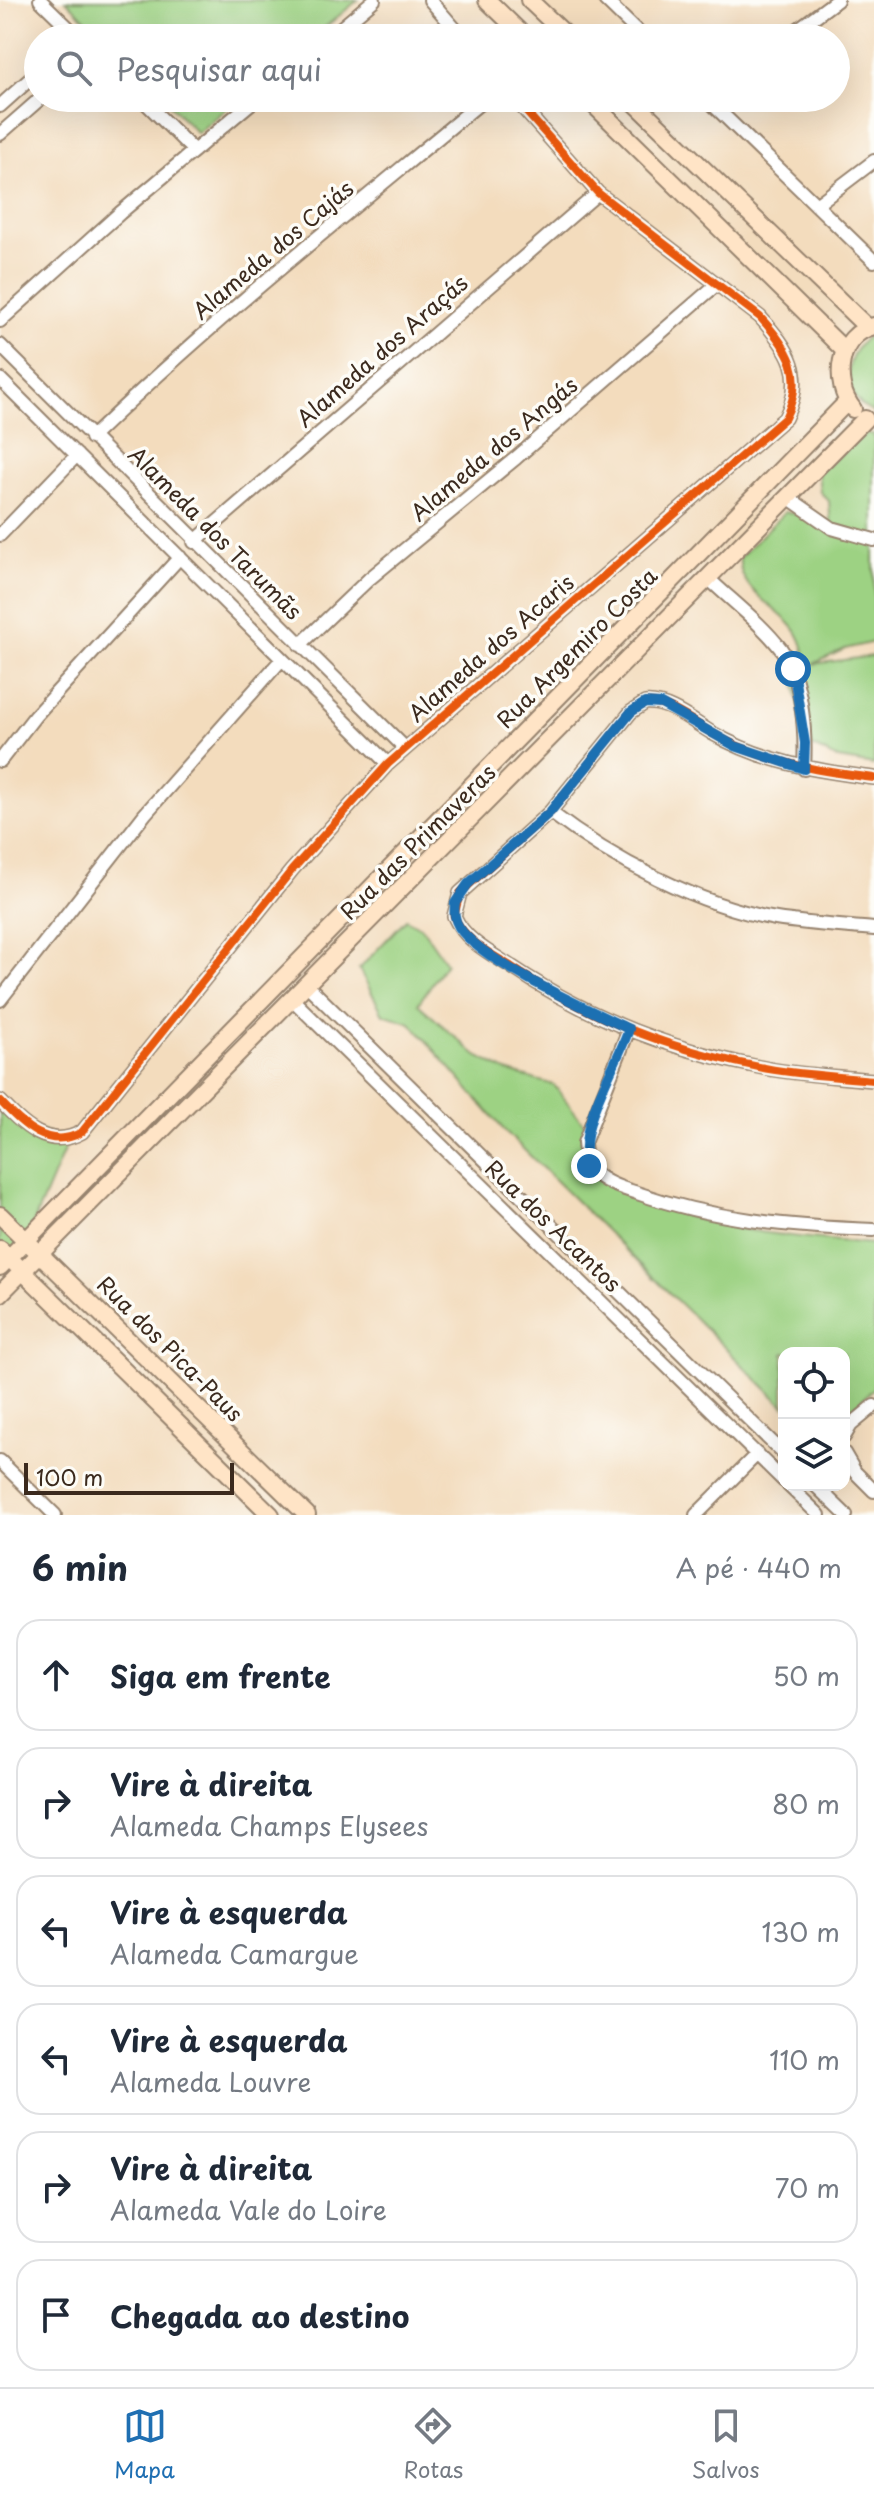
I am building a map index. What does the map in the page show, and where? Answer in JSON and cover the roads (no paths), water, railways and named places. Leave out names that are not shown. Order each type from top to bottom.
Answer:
[{"type":"street","points":[[40,0],[64,24]]},
{"type":"street","points":[[346,24],[374,0]]},
{"type":"street","points":[[430,0],[451,24]]},
{"type":"street","points":[[487,0],[512,24]]},
{"type":"street","points":[[529,0],[554,24]]},
{"type":"street","points":[[605,0],[630,24]]},
{"type":"street","points":[[805,24],[837,0]]},
{"type":"street","points":[[0,106],[24,85]]},
{"type":"street","points":[[0,134],[25,112]]},
{"type":"street","points":[[155,112],[194,151]]},
{"type":"street","points":[[0,321],[240,112]]},
{"type":"street","name":"Alameda dos Cajás","points":[[91,438],[143,388],[300,252],[469,112]]},
{"type":"street","name":"Alameda dos Acaris","points":[[0,1101],[28,1128],[55,1141],[69,1139],[96,1118],[282,881],[404,747],[785,418],[794,400],[796,378],[790,357],[760,317],[598,193],[526,112]]},
{"type":"street","points":[[601,112],[845,351]]},
{"type":"street","points":[[645,112],[871,327],[845,351],[840,368],[840,386],[847,402],[869,421]]},
{"type":"street","points":[[722,112],[874,261]]},
{"type":"street","points":[[816,205],[874,161]]},
{"type":"street","name":"Alameda dos Araçás","points":[[194,542],[598,193]]},
{"type":"street","name":"Alameda dos Angás","points":[[300,645],[369,579],[516,458],[716,285]]},
{"type":"street","name":"Alameda dos Tarumãs","points":[[0,345],[194,542],[404,747]]},
{"type":"street","name":"Alameda dos Tarumãs","points":[[0,379],[388,764]]},
{"type":"street","points":[[23,401],[39,385]]},
{"type":"street","name":"Rua Argemiro Costa","points":[[3,1258],[26,1240],[732,523],[847,402]]},
{"type":"street","name":"Rua das Primaveras","points":[[0,1294],[869,421]]},
{"type":"street","points":[[0,535],[77,455]]},
{"type":"street","points":[[130,505],[144,491]]},
{"type":"street","points":[[789,498],[832,528],[874,540]]},
{"type":"street","points":[[732,523],[734,532],[744,544]]},
{"type":"street","points":[[0,761],[35,716],[180,557]]},
{"type":"street","points":[[710,580],[765,631],[793,669],[805,743],[804,769]]},
{"type":"street","points":[[234,611],[249,595]]},
{"type":"street","points":[[0,1000],[145,814],[282,659]]},
{"type":"street","points":[[557,698],[574,716]]},
{"type":"street","points":[[874,778],[804,769],[735,746],[661,704],[645,703],[631,712],[550,812],[468,884],[455,903],[459,928],[471,940],[546,990],[629,1029],[678,1047],[761,1068],[874,1080]]},
{"type":"street","points":[[550,812],[605,850],[689,893],[774,919],[874,929]]},
{"type":"street","name":"Rua dos Acantos","points":[[308,986],[778,1448]]},
{"type":"street","name":"Rua dos Acantos","points":[[293,1000],[778,1475]]},
{"type":"street","points":[[629,1029],[588,1129],[585,1155],[595,1174],[615,1185],[675,1206],[790,1227],[874,1230]]},
{"type":"street","name":"Rua dos Pica-Paus","points":[[0,1215],[307,1515]]},
{"type":"street","points":[[3,1258],[22,1272],[271,1515]]},
{"type":"street","points":[[850,1427],[874,1406]]},
{"type":"street","points":[[696,1515],[757,1454]]},
{"type":"street","points":[[0,1461],[55,1515]]},
{"type":"street","points":[[850,1463],[874,1491]]},
{"type":"street","points":[[794,1491],[819,1515]]},
{"type":"street","points":[[821,1491],[846,1515]]}]
